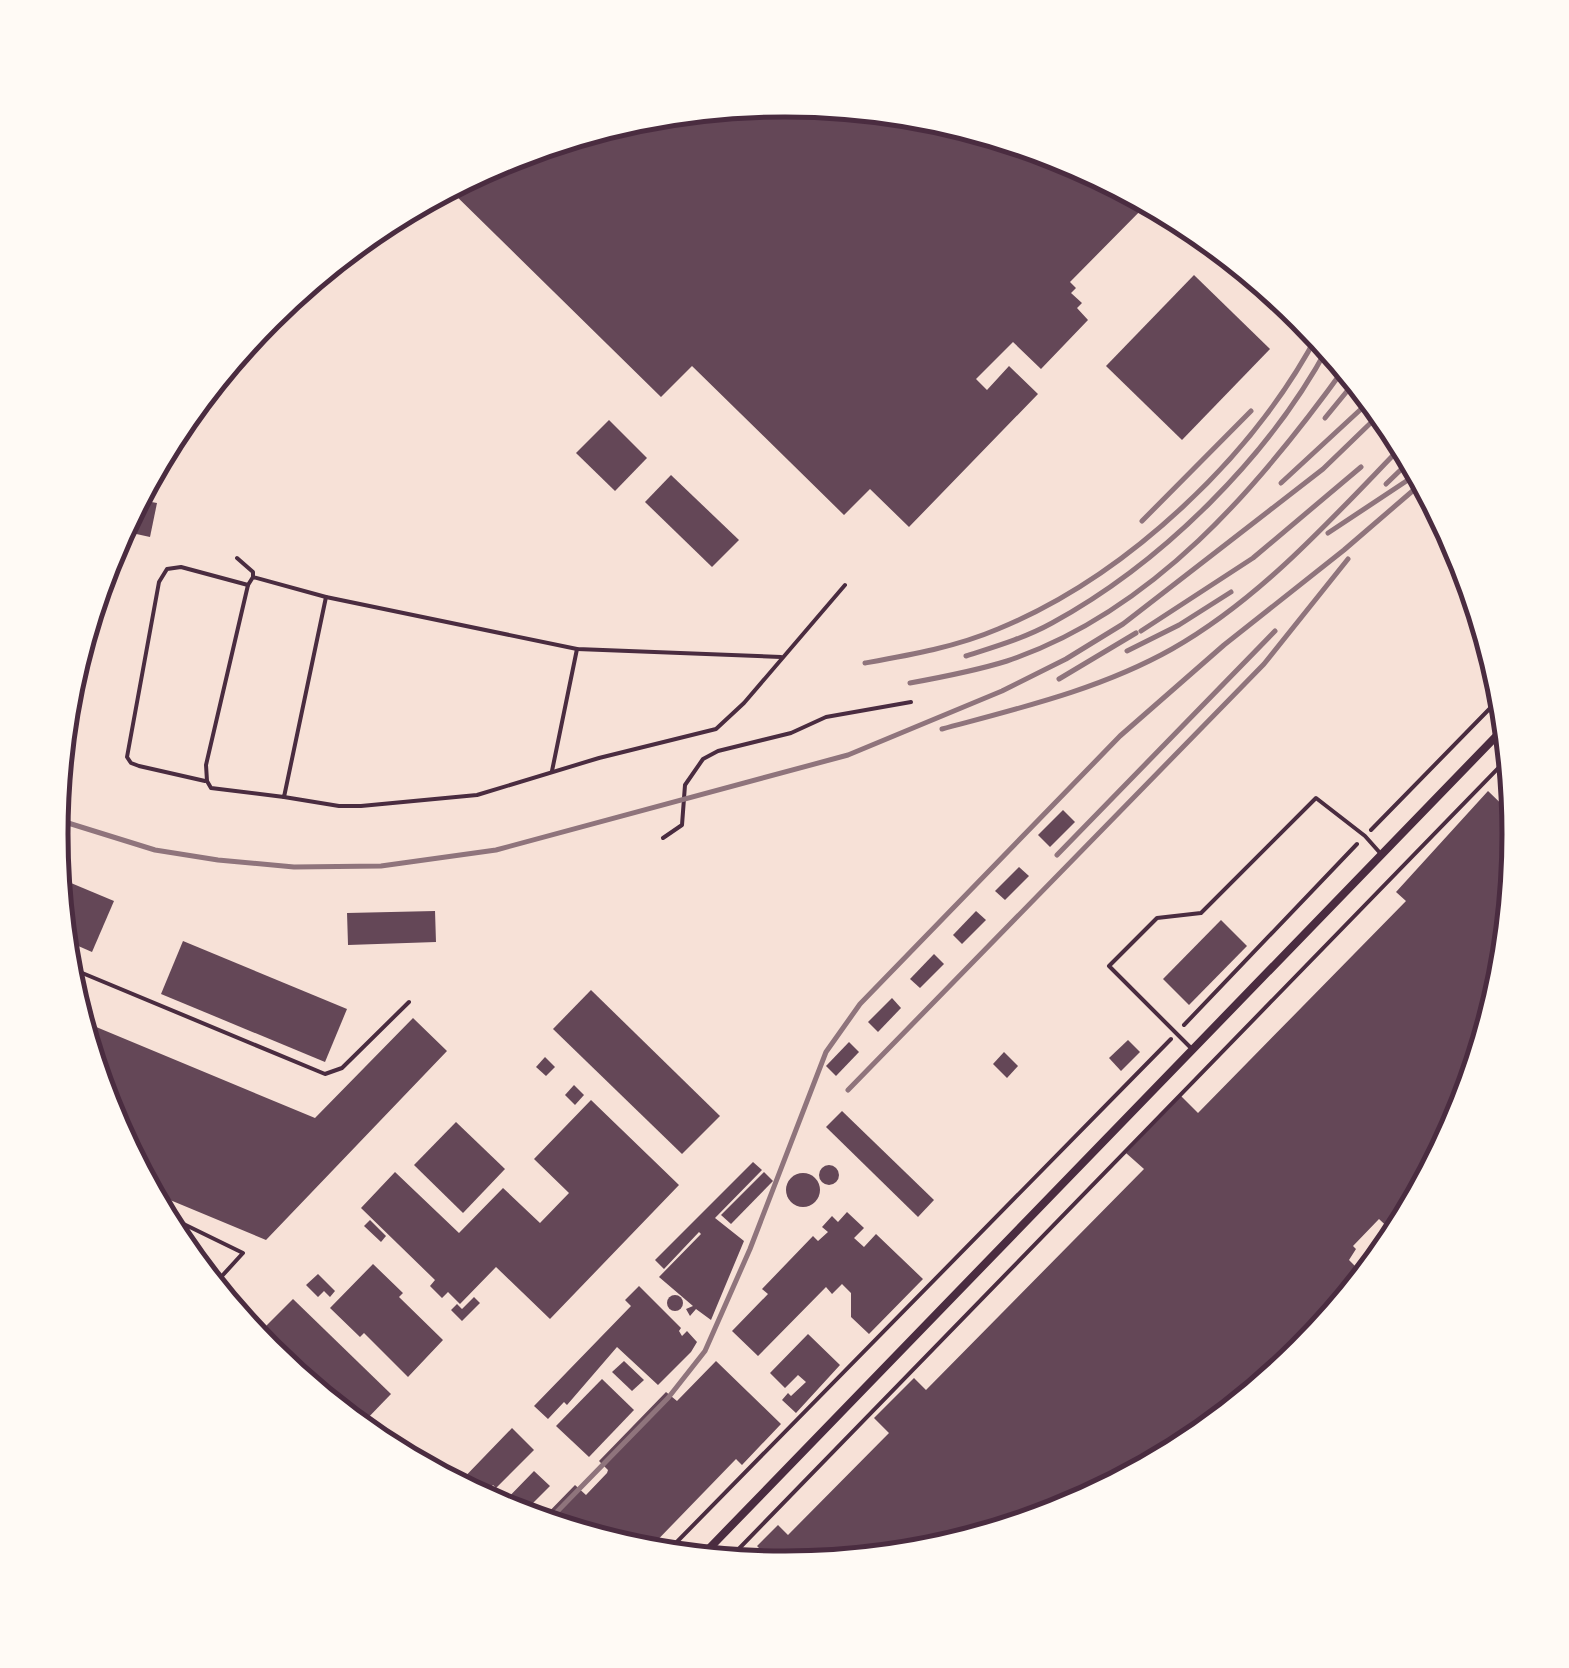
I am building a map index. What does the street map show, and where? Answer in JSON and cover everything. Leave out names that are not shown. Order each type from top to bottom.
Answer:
[{"type":"street","points":[[711,1547],[1495,738]]},
{"type":"lane","points":[[238,558],[253,572],[253,577],[206,765],[210,788],[361,806],[477,795],[716,729],[744,703],[845,585]]},
{"type":"lane","points":[[207,781],[139,766],[127,757],[159,582],[167,568],[181,566],[248,585]]},
{"type":"lane","points":[[253,577],[326,597],[577,648],[781,658]]},
{"type":"lane","points":[[284,797],[326,597]]},
{"type":"lane","points":[[552,772],[577,648]]},
{"type":"lane","points":[[1192,1049],[1109,966],[1157,918],[1201,912],[1316,798],[1365,836],[1381,854]]},
{"type":"lane","points":[[81,973],[325,1074],[342,1068],[409,1002]]},
{"type":"lane","points":[[183,1224],[243,1253],[221,1277]]},
{"type":"path","points":[[663,838],[682,825],[685,784],[703,759],[718,751],[791,733],[826,716],[910,702]]},
{"type":"path","points":[[675,1542],[1490,708]]},
{"type":"path","points":[[738,1549],[1498,768]]},
{"type":"building","points":[[784,117],[878,123],[970,141],[1059,172],[1140,211],[1070,282],[1076,288],[1071,293],[1082,303],[1077,308],[1088,320],[1041,369],[1013,342],[976,379],[987,390],[1009,366],[1038,394],[909,527],[870,489],[844,515],[692,366],[661,397],[457,197],[510,172],[599,141],[691,123]]},
{"type":"building","points":[[1194,275],[1270,349],[1182,440],[1106,366]]},
{"type":"building","points":[[609,420],[647,458],[615,491],[576,453]]},
{"type":"building","points":[[671,475],[739,540],[712,567],[645,502]]},
{"type":"building","points":[[149,502],[157,503],[150,537],[134,533]]},
{"type":"building","points":[[1488,791],[1501,803],[1495,928],[1488,974],[1463,1064],[1428,1151],[1405,1193],[1385,1225],[1379,1219],[1353,1246],[1356,1249],[1349,1260],[1356,1267],[1324,1307],[1221,1403],[1143,1455],[1059,1496],[970,1527],[924,1537],[831,1549],[761,1550],[757,1546],[778,1525],[788,1535],[889,1433],[874,1418],[914,1378],[926,1390],[1144,1169],[1126,1153],[1181,1096],[1198,1113],[1406,901],[1396,892]]},
{"type":"building","points":[[1063,810],[1075,822],[1050,847],[1038,835]]},
{"type":"building","points":[[1019,867],[1029,876],[1005,900],[995,891]]},
{"type":"building","points":[[69,882],[114,901],[92,952],[77,945]]},
{"type":"building","points":[[435,911],[436,942],[348,945],[347,913]]},
{"type":"building","points":[[976,911],[986,920],[962,944],[953,935]]},
{"type":"building","points":[[1221,920],[1247,946],[1189,1005],[1163,979]]},
{"type":"building","points":[[183,941],[347,1009],[325,1062],[161,994]]},
{"type":"building","points":[[934,954],[944,964],[920,988],[910,979]]},
{"type":"building","points":[[591,990],[720,1116],[682,1154],[553,1029]]},
{"type":"building","points":[[892,998],[901,1008],[878,1032],[868,1022]]},
{"type":"building","points":[[413,1018],[447,1051],[266,1240],[168,1199],[122,1108],[94,1026],[315,1118]]},
{"type":"building","points":[[1128,1040],[1140,1052],[1121,1071],[1109,1058]]},
{"type":"building","points":[[849,1042],[859,1052],[836,1076],[826,1066]]},
{"type":"building","points":[[1004,1052],[1018,1066],[1007,1078],[993,1064]]},
{"type":"building","points":[[545,1057],[555,1067],[546,1076],[536,1067]]},
{"type":"building","points":[[574,1085],[584,1095],[575,1105],[565,1095]]},
{"type":"building","points":[[591,1100],[679,1185],[550,1319],[496,1267],[460,1304],[448,1292],[442,1298],[430,1286],[435,1280],[361,1208],[395,1172],[459,1233],[503,1188],[540,1223],[569,1193],[534,1159]]},
{"type":"building","points":[[842,1111],[934,1200],[918,1217],[826,1127]]},
{"type":"building","points":[[456,1122],[505,1169],[463,1213],[414,1165]]},
{"type":"building","points":[[753,1162],[762,1170],[715,1218],[744,1241],[711,1320],[696,1309],[690,1316],[686,1309],[693,1306],[659,1277],[701,1234],[664,1269],[655,1260]]},
{"type":"building","points":[[825,1165],[833,1165],[839,1175],[833,1185],[825,1185],[819,1179],[819,1171]]},
{"type":"building","points":[[764,1172],[773,1181],[731,1224],[721,1215]]},
{"type":"building","points":[[803,1173],[815,1178],[820,1190],[815,1202],[803,1207],[791,1202],[786,1190],[791,1178]]},
{"type":"building","points":[[847,1212],[864,1228],[854,1238],[864,1247],[876,1234],[923,1279],[869,1334],[851,1317],[851,1293],[842,1284],[832,1294],[826,1287],[758,1356],[732,1331],[768,1294],[762,1289],[813,1236],[818,1241],[828,1232],[822,1227],[832,1216],[838,1222]]},
{"type":"building","points":[[370,1220],[386,1236],[381,1242],[364,1226]]},
{"type":"building","points":[[373,1264],[403,1293],[399,1297],[443,1340],[408,1377],[364,1333],[360,1337],[330,1308]]},
{"type":"building","points":[[318,1274],[335,1291],[330,1297],[324,1291],[318,1297],[306,1285]]},
{"type":"building","points":[[639,1286],[681,1328],[682,1336],[687,1331],[697,1342],[691,1352],[658,1385],[617,1347],[567,1405],[564,1402],[548,1419],[534,1406],[631,1306],[625,1300]]},
{"type":"building","points":[[675,1295],[683,1303],[675,1311],[667,1303]]},
{"type":"building","points":[[474,1297],[480,1303],[462,1321],[451,1310],[457,1304],[462,1309]]},
{"type":"building","points":[[293,1299],[391,1394],[368,1417],[312,1373],[265,1327]]},
{"type":"building","points":[[808,1334],[840,1365],[796,1413],[782,1400],[806,1382],[798,1375],[785,1388],[770,1373]]},
{"type":"building","points":[[624,1361],[644,1380],[632,1391],[612,1372]]},
{"type":"building","points":[[716,1361],[781,1424],[742,1465],[736,1459],[658,1539],[549,1511],[575,1485],[586,1495],[607,1473],[599,1461],[666,1392],[677,1401]]},
{"type":"building","points":[[602,1379],[634,1410],[589,1457],[556,1426]]},
{"type":"building","points":[[512,1428],[534,1450],[496,1488],[465,1476]]},
{"type":"building","points":[[534,1471],[550,1486],[532,1504],[510,1496]]},
{"type":"railway","points":[[865,663],[949,646],[982,635],[1046,606],[1093,578],[1183,507],[1223,466],[1260,423],[1310,347]]},
{"type":"railway","points":[[966,656],[1052,623],[1133,570],[1172,538],[1244,466],[1276,427],[1321,358]]},
{"type":"railway","points":[[910,683],[1007,661],[1060,639],[1109,611],[1199,541],[1277,456],[1337,378]]},
{"type":"railway","points":[[1325,418],[1347,391]]},
{"type":"railway","points":[[1281,483],[1361,409]]},
{"type":"railway","points":[[1142,521],[1251,411]]},
{"type":"railway","points":[[68,823],[155,850],[218,860],[294,867],[381,866],[496,850],[848,755],[1002,691],[1066,659],[1123,624],[1323,469],[1371,423]]},
{"type":"railway","points":[[942,729],[1089,686],[1145,663],[1205,629],[1266,581],[1393,456]]},
{"type":"railway","points":[[1141,631],[1253,558],[1361,467]]},
{"type":"railway","points":[[1386,484],[1401,469]]},
{"type":"railway","points":[[1328,533],[1407,480]]},
{"type":"railway","points":[[555,1513],[668,1398],[705,1351],[750,1249],[826,1052],[860,1004],[1120,736],[1413,490]]},
{"type":"railway","points":[[848,1090],[1264,664],[1348,559]]},
{"type":"railway","points":[[1127,651],[1179,625],[1231,592]]},
{"type":"railway","points":[[1057,855],[1275,631]]},
{"type":"railway","points":[[1059,679],[1136,633]]}]
